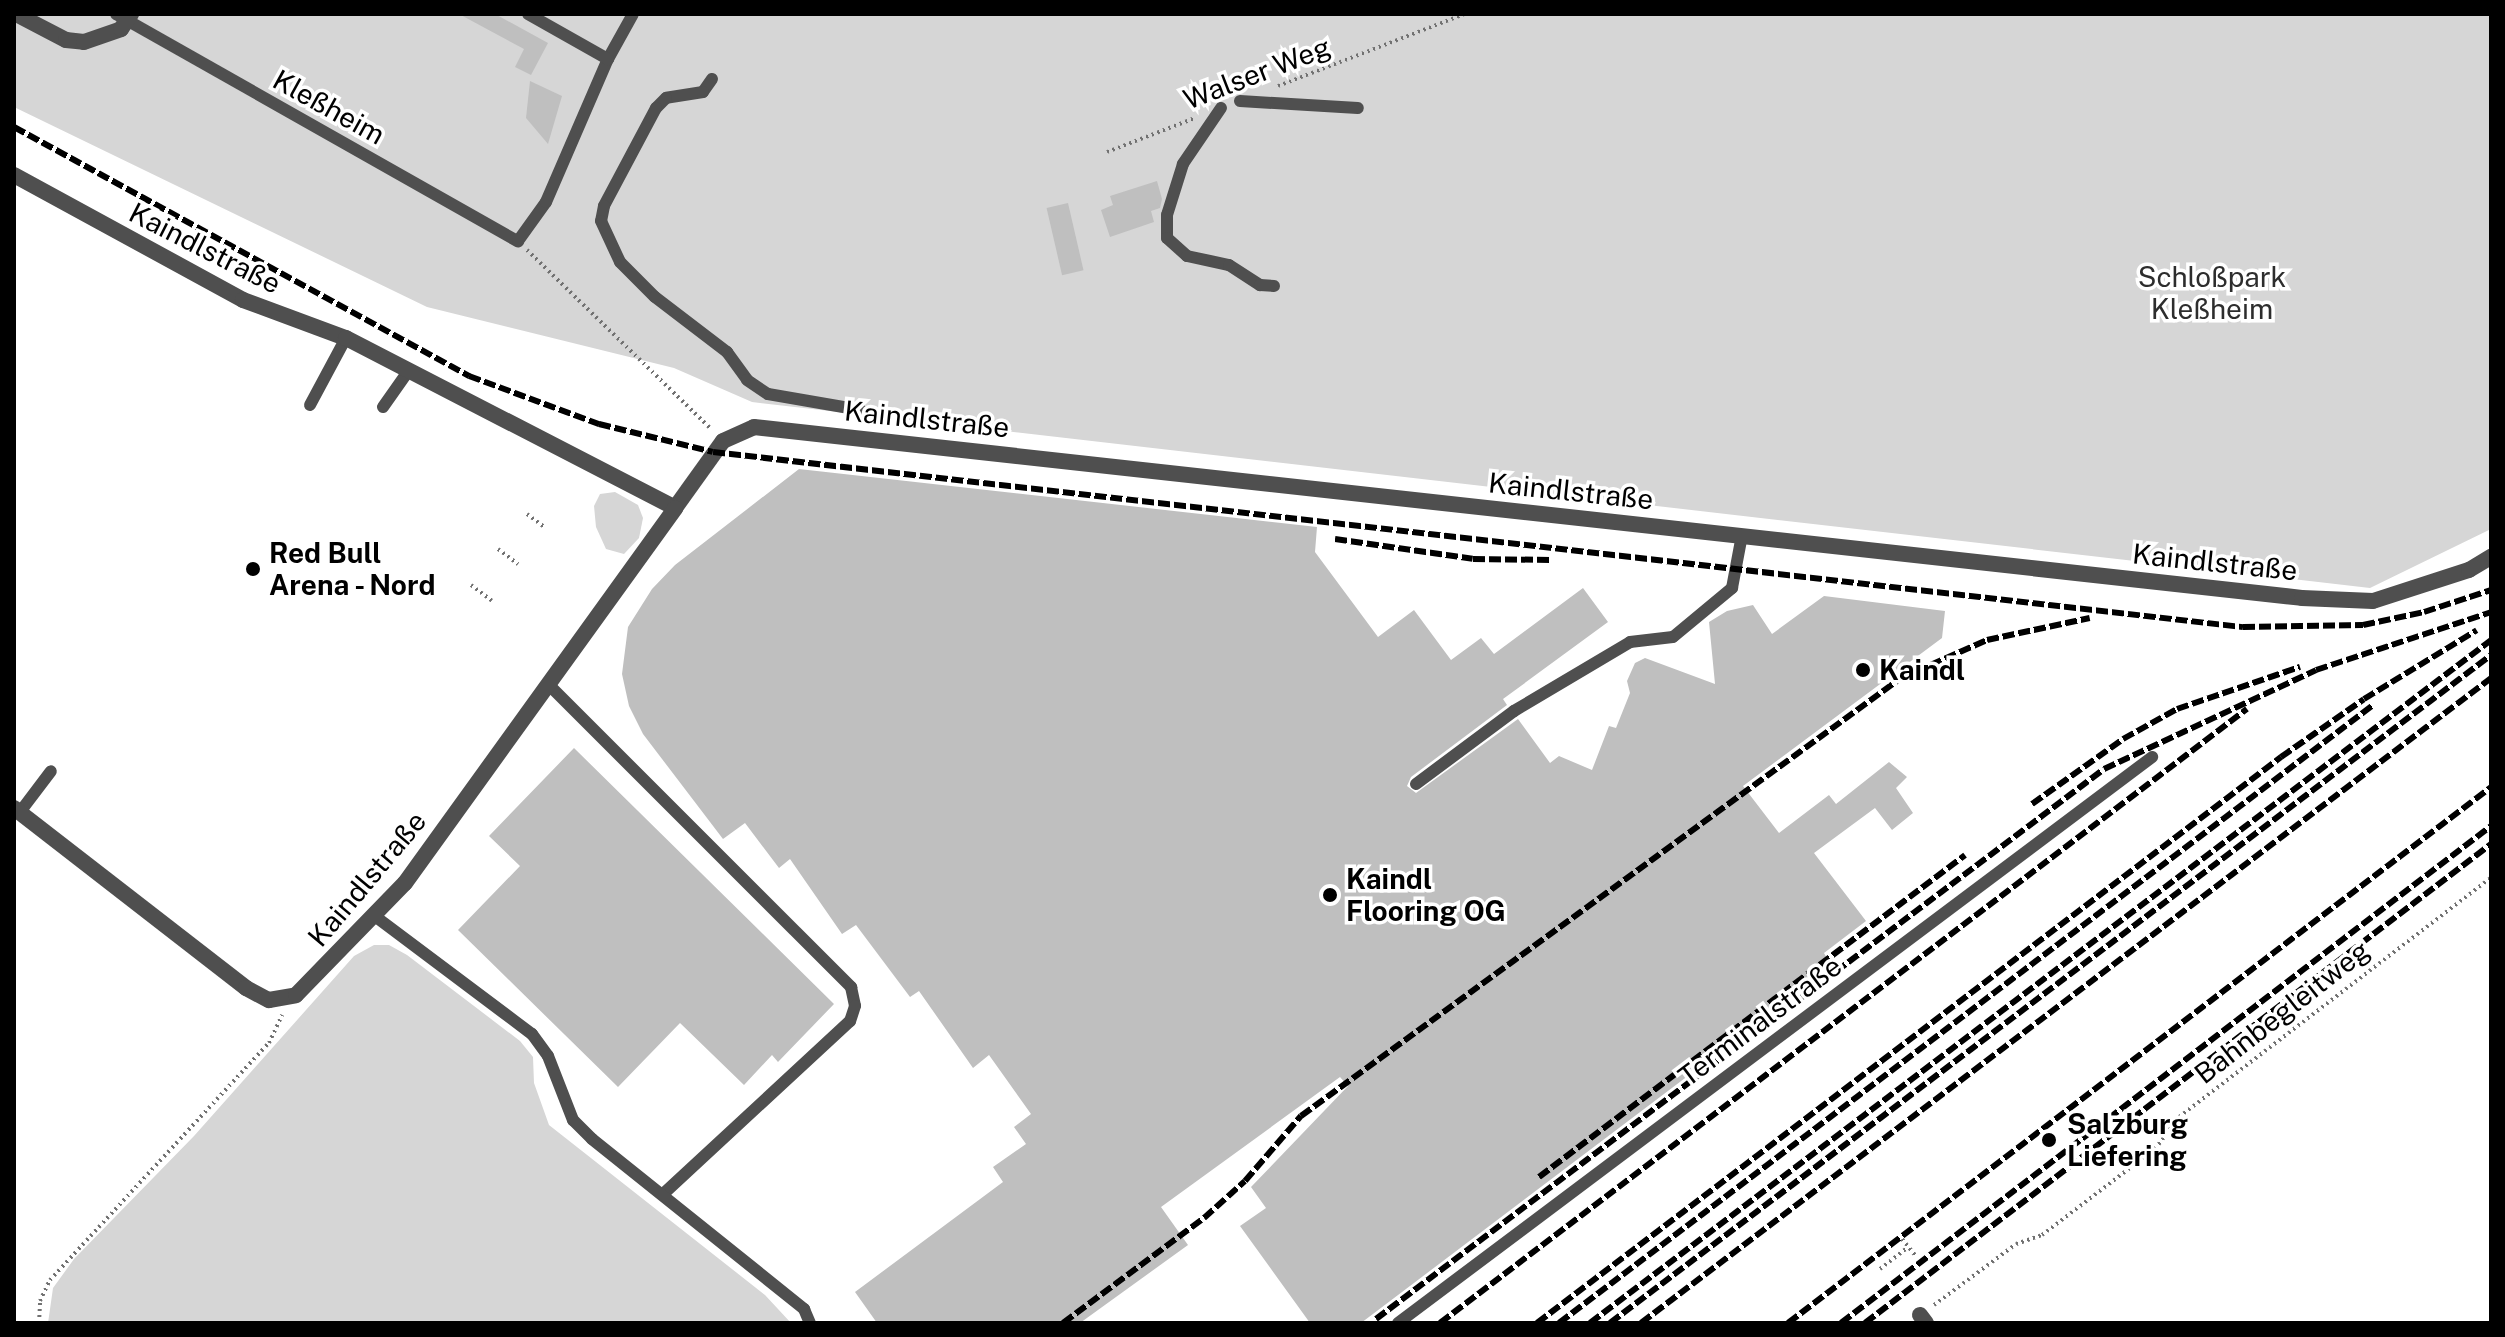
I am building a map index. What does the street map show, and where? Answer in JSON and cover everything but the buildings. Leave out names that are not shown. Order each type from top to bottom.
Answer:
[{"type":"street","points":[[14,22],[17,14],[66,40],[84,42],[111,36],[125,16]]},
{"type":"street","name":"Kaindlstraße","points":[[14,175],[262,309],[346,338],[675,508]]},
{"type":"street","name":"Kaindlstraße","points":[[282,1001],[308,986],[376,917],[723,441],[754,427],[2302,598],[2373,601],[2469,570],[2491,557]]},
{"type":"street","points":[[17,810],[246,988],[282,1001]]},
{"type":"lane","points":[[528,14],[608,59]]},
{"type":"lane","points":[[518,241],[546,202],[608,59],[633,14]]},
{"type":"lane","name":"Kleßheim","points":[[125,16],[518,241]]},
{"type":"lane","points":[[712,79],[703,92],[666,98],[656,108],[604,206],[601,221],[620,262],[655,297],[727,352],[747,380],[768,394],[861,410]]},
{"type":"lane","points":[[1240,101],[1358,108]]},
{"type":"lane","points":[[1221,108],[1183,164],[1167,215],[1167,238],[1187,256],[1229,265],[1260,285],[1274,286]]},
{"type":"lane","points":[[310,405],[346,338]]},
{"type":"lane","points":[[383,407],[409,370]]},
{"type":"lane","points":[[1416,784],[1514,711],[1630,642],[1673,637],[1732,588],[1742,535]]},
{"type":"lane","points":[[548,684],[851,987],[855,1006],[850,1021],[663,1194]]},
{"type":"lane","name":"Terminalstraße","points":[[1398,1323],[2152,757]]},
{"type":"lane","points":[[17,810],[51,771]]},
{"type":"lane","points":[[376,917],[532,1034],[548,1056],[573,1120],[804,1309],[810,1323]]},
{"type":"path","name":"Walser Weg","points":[[1240,101],[1465,14]]},
{"type":"path","name":"Walser Weg","points":[[1107,152],[1221,108]]},
{"type":"path","points":[[518,241],[723,441]]},
{"type":"path","points":[[527,514],[544,527]]},
{"type":"path","points":[[498,549],[518,564]]},
{"type":"path","points":[[471,585],[492,601]]},
{"type":"path","name":"Bahnbegleitweg","points":[[1923,1319],[2016,1244],[2042,1235],[2155,1149],[2179,1117],[2491,878]]},
{"type":"path","points":[[39,1323],[40,1301],[50,1280],[269,1043],[281,1025],[282,1001]]},
{"type":"path","points":[[1902,1239],[1915,1255]]},
{"type":"path","points":[[1880,1269],[1907,1248]]},
{"type":"green space","name":"Schloßpark Kleßheim","points":[[14,14],[2491,14],[2491,529],[2370,588],[752,402],[674,368],[427,307],[14,107]]},
{"type":"green space","points":[[615,492],[638,505],[643,518],[639,538],[624,554],[606,549],[596,527],[594,506],[600,494]]},
{"type":"green space","points":[[374,945],[389,945],[407,955],[520,1041],[533,1057],[534,1083],[549,1125],[765,1295],[791,1323],[48,1323],[53,1288],[74,1259],[194,1136],[354,956]]},
{"type":"railway","points":[[14,127],[469,376],[599,424],[713,452],[2243,627],[2363,625],[2424,612],[2491,590]]},
{"type":"railway","points":[[1335,539],[1473,559],[1550,560]]},
{"type":"railway","points":[[1376,1319],[2104,769],[2316,670],[2491,612]]},
{"type":"railway","points":[[1063,1323],[1204,1218],[1245,1181],[1301,1116],[1901,678],[1987,640],[2090,618]]},
{"type":"railway","points":[[1537,1323],[2281,757],[2364,699],[2477,630]]},
{"type":"railway","points":[[1590,1323],[2491,640]]},
{"type":"railway","points":[[1610,1323],[2491,655]]},
{"type":"railway","points":[[2032,804],[2123,739],[2177,709],[2300,667]]},
{"type":"railway","points":[[1641,1323],[2491,678]]},
{"type":"railway","points":[[1559,1323],[2372,706]]},
{"type":"railway","points":[[1440,1323],[2247,709]]},
{"type":"railway","points":[[1788,1323],[2491,787]]},
{"type":"railway","points":[[1841,1323],[2491,826]]},
{"type":"railway","points":[[1865,1323],[2491,844]]},
{"type":"railway","points":[[1539,1177],[1965,855]]},
{"type":"place","name":"Red Bull Arena - Nord","points":[[253,569]]},
{"type":"place","name":"Kaindl","points":[[1863,670]]},
{"type":"place","name":"Kaindl Flooring OG","points":[[1330,895]]},
{"type":"place","name":"Salzburg Liefering","points":[[2049,1140]]}]
